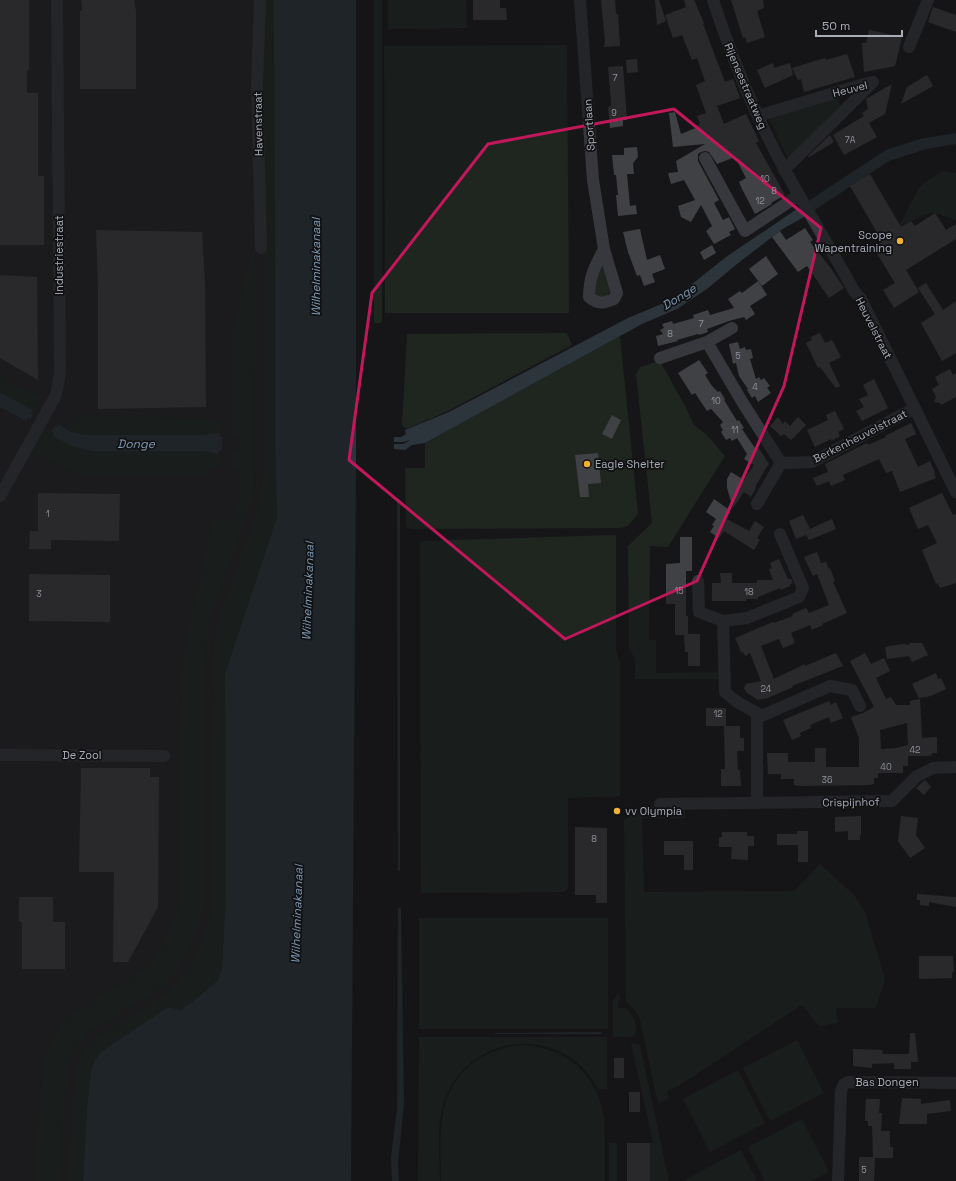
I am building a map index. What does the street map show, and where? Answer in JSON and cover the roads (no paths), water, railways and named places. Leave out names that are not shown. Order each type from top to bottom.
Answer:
[{"type":"street","name":"Industriestraat","points":[[0,496],[56,394],[60,373],[57,0]]},
{"type":"street","name":"Havenstraat","points":[[260,0],[257,85],[261,248]]},
{"type":"street","name":"Sportlaan","points":[[580,0],[593,180],[604,249]]},
{"type":"street","name":"Rijensestraatweg","points":[[713,0],[739,72],[784,170]]},
{"type":"street","points":[[909,47],[928,0]]},
{"type":"street","name":"Heuvel","points":[[758,116],[873,82],[784,170]]},
{"type":"street","points":[[705,158],[746,231],[799,195]]},
{"type":"street","name":"Heuvelstraat","points":[[784,170],[812,216],[854,291],[861,299],[956,492]]},
{"type":"street","points":[[660,358],[707,342],[732,328]]},
{"type":"street","points":[[707,342],[741,400],[781,463],[757,504]]},
{"type":"street","name":"Berkenheuvelstraat","points":[[781,463],[812,462],[915,408]]},
{"type":"street","points":[[698,581],[699,612],[723,621],[747,618],[799,597],[803,588],[780,534]]},
{"type":"street","points":[[723,621],[724,692],[737,702],[757,713],[757,803]]},
{"type":"street","points":[[757,718],[830,686],[852,690],[860,706]]},
{"type":"street","name":"De Zool","points":[[0,755],[164,756]]},
{"type":"street","name":"Crispijnhof","points":[[660,804],[892,801],[917,776],[933,768],[956,767]]},
{"type":"street","name":"Bas Dongen","points":[[838,1181],[841,1091],[844,1084],[849,1082],[956,1083]]},
{"type":"water","name":"Wilhelminakanaal","points":[[274,0],[356,0],[356,469],[351,1181],[83,1181],[87,1109],[91,1071],[95,1060],[102,1051],[168,1007],[181,1010],[218,980],[222,968],[226,892],[225,674],[277,517],[275,441]]},
{"type":"water","name":"Donge","points":[[956,133],[956,144],[926,149],[889,161],[804,217],[781,230],[707,289],[677,309],[642,324],[425,443],[412,445],[405,450],[394,449],[394,444],[403,444],[410,440],[394,442],[394,437],[401,437],[406,434],[405,430],[449,412],[628,318],[666,302],[682,292],[726,257],[886,150],[920,139]]},
{"type":"water","points":[[0,392],[32,410],[31,413],[33,414],[30,420],[28,418],[26,421],[0,407]]},
{"type":"water","name":"Donge","points":[[59,425],[71,432],[85,435],[202,435],[219,433],[220,437],[222,437],[222,450],[220,450],[219,454],[203,451],[92,451],[72,446],[53,436],[54,433],[51,432],[55,426],[57,427]]},
{"type":"water","points":[[399,499],[400,870],[399,871],[397,500]]},
{"type":"water","points":[[400,907],[404,1103],[398,1164],[399,1181],[392,1181],[391,1157],[397,1109],[398,909]]},
{"type":"water","points":[[602,1032],[602,1034],[495,1034],[495,1033]]},
{"type":"place","name":"Scope Wapentraining","points":[[900,241]]},
{"type":"place","name":"Eagle Shelter","points":[[587,464]]},
{"type":"place","name":"vv Olympia","points":[[617,811]]}]
